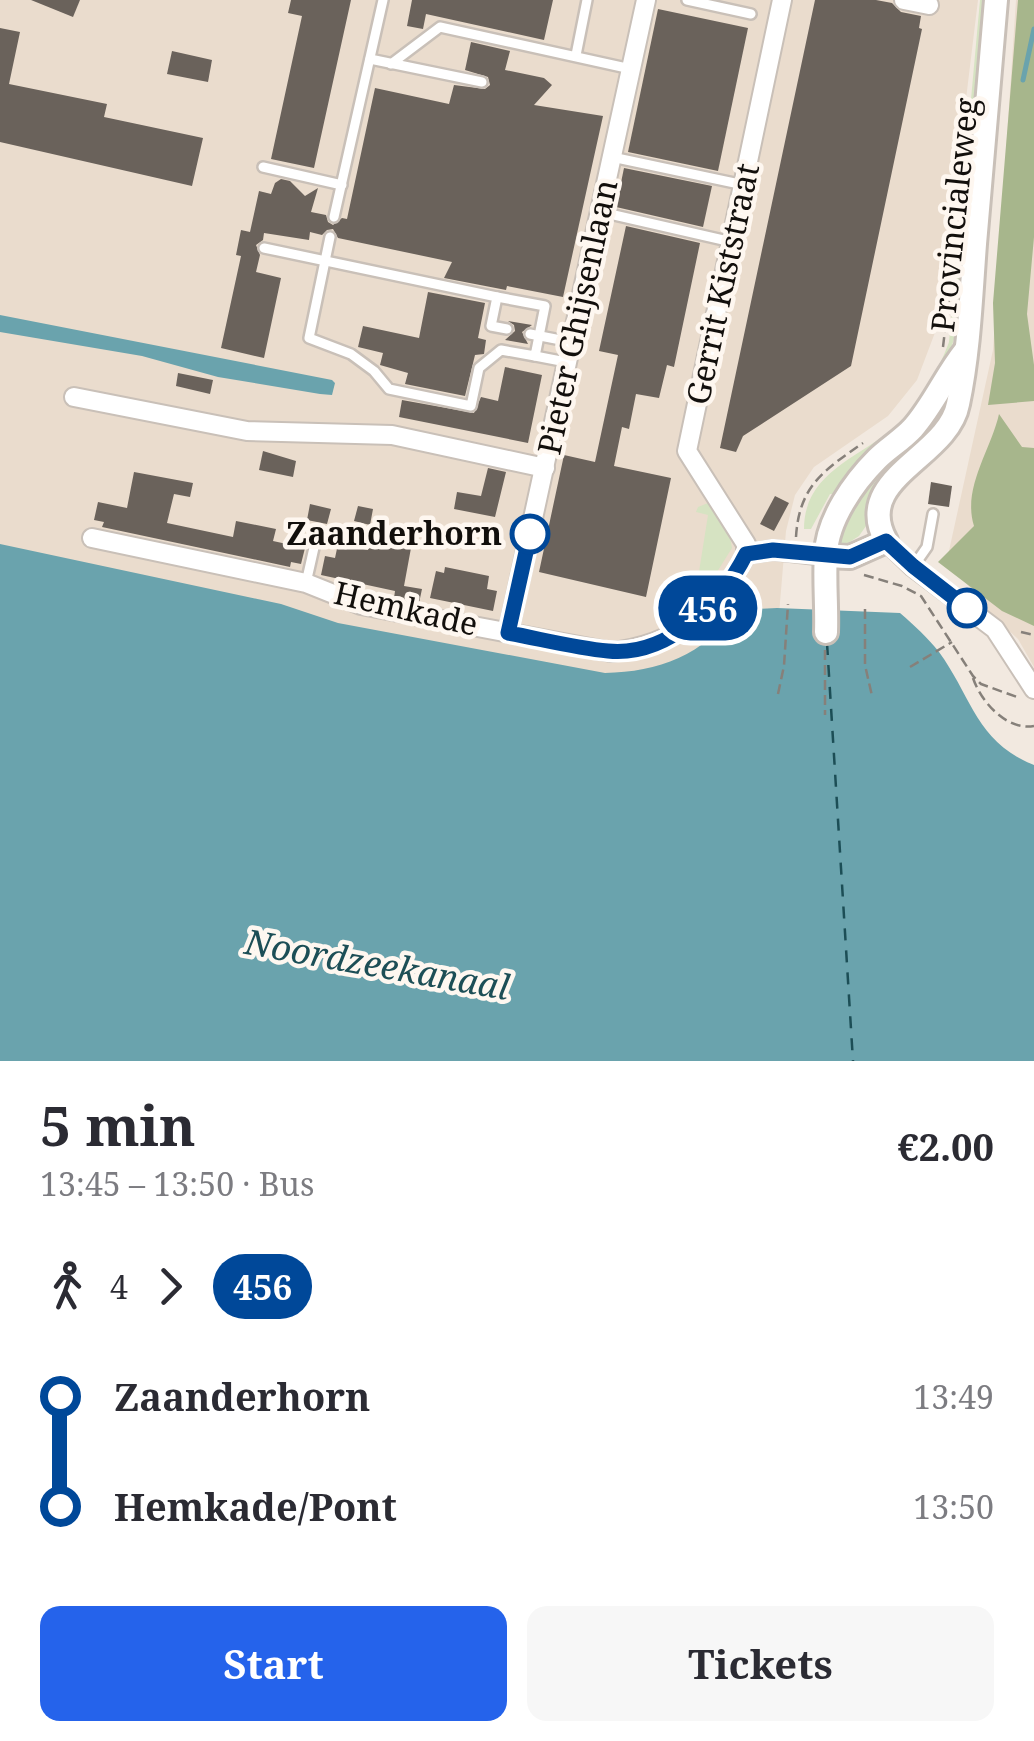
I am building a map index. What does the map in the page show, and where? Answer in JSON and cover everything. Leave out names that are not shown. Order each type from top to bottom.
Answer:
[{"type":"main road","name":"Provincialeweg","points":[[825,640],[825,556],[831,529],[854,484],[909,432],[935,401],[948,373],[996,0]]},
{"type":"main road","name":"Provincialeweg","points":[[886,541],[879,519],[882,497],[894,477],[931,448],[956,414],[954,349]]},
{"type":"main road","points":[[825,556],[850,557],[886,541]]},
{"type":"street","name":"Pieter Ghijsenlaan","points":[[508,633],[646,0]]},
{"type":"street","name":"Gerrit Kiststraat","points":[[746,554],[746,544],[687,451],[782,0]]},
{"type":"street","points":[[904,0],[929,5]]},
{"type":"street","points":[[74,397],[247,432],[392,434],[545,468]]},
{"type":"street","name":"Hemkade","points":[[92,538],[306,584],[361,605],[611,652],[641,648],[674,636],[716,601],[746,554]]},
{"type":"street","points":[[886,541],[996,630],[1029,694]]},
{"type":"street","points":[[746,554],[796,551],[825,556]]},
{"type":"lane","points":[[334,217],[382,0]]},
{"type":"lane","points":[[576,56],[587,0]]},
{"type":"lane","points":[[687,0],[751,14]]},
{"type":"lane","points":[[392,64],[440,26],[631,69]]},
{"type":"lane","points":[[370,60],[482,82]]},
{"type":"lane","points":[[612,157],[744,185]]},
{"type":"lane","points":[[263,167],[342,185]]},
{"type":"lane","points":[[600,212],[732,242]]},
{"type":"lane","points":[[330,237],[309,338],[351,354],[374,371],[389,389],[471,406],[479,368],[502,350],[568,363]]},
{"type":"lane","points":[[264,248],[545,306],[534,335],[534,356]]},
{"type":"lane","points":[[497,297],[491,326],[507,330]]},
{"type":"lane","points":[[534,335],[572,342]]},
{"type":"lane","points":[[913,566],[926,547],[933,514]]},
{"type":"lane","points":[[306,584],[318,530]]},
{"type":"path","name":"Provincialeweg","points":[[952,269],[954,349]]},
{"type":"path","points":[[796,551],[798,514],[805,496],[822,472],[868,440]]},
{"type":"path","points":[[861,574],[921,596],[980,684],[1002,693],[1029,694]]},
{"type":"path","points":[[778,694],[788,604]]},
{"type":"path","points":[[865,610],[865,665],[872,696]]},
{"type":"path","points":[[825,640],[825,715]]},
{"type":"path","points":[[910,667],[953,642]]},
{"type":"path","points":[[973,676],[975,685],[1006,722],[1014,728],[1034,726]]},
{"type":"shaded area","points":[[0,0],[978,0],[939,322],[917,380],[888,416],[814,467],[795,495],[786,531],[776,650],[700,731],[0,578]]},
{"type":"shaded area","points":[[1016,0],[1034,0],[1034,667],[1018,639],[993,616],[947,560],[993,350]]},
{"type":"green space","points":[[980,0],[987,0],[959,323],[944,371],[914,415],[836,494],[830,494],[811,529],[804,529],[806,510],[823,480],[904,419],[927,388],[949,342]]},
{"type":"green space","points":[[1018,0],[1034,0],[1034,237],[1027,314],[1034,401],[988,405],[995,363],[993,303]]},
{"type":"green space","points":[[950,379],[950,406],[859,536],[845,545],[837,544],[851,506]]},
{"type":"green space","points":[[999,414],[1022,447],[1034,448],[1034,626],[1002,611],[938,562],[974,526],[971,512],[975,483]]},
{"type":"green space","points":[[708,503],[730,537],[732,548],[702,596],[688,609],[676,601],[678,597],[690,598],[698,578],[708,515],[696,512]]},
{"type":"water","points":[[0,315],[335,383],[332,395],[218,377],[142,356],[0,332]]},
{"type":"water","name":"Noordzeekanaal","points":[[0,544],[281,604],[338,623],[605,673],[643,669],[679,658],[709,639],[735,610],[900,613],[939,652],[987,731],[999,744],[1034,765],[1034,1061],[0,1061]]},
{"type":"building","points":[[31,0],[80,0],[73,17]]},
{"type":"building","points":[[291,0],[351,0],[314,168],[271,159],[302,16],[288,13]]},
{"type":"building","points":[[412,0],[553,0],[544,40],[426,14],[423,29],[407,26]]},
{"type":"building","points":[[815,0],[892,3],[901,12],[921,16],[922,29],[851,366],[743,436],[736,452],[720,448]]},
{"type":"building","points":[[658,9],[748,28],[718,171],[628,152]]},
{"type":"building","points":[[0,28],[20,32],[9,84],[107,104],[104,117],[203,138],[192,186],[0,142]]},
{"type":"building","points":[[471,42],[510,51],[505,70],[544,78],[552,85],[534,105],[603,116],[563,297],[444,278],[452,262],[338,238],[333,229],[322,235],[310,232],[309,240],[264,233],[263,240],[256,245],[260,255],[256,272],[281,278],[264,358],[221,348],[241,256],[236,255],[241,230],[250,232],[259,191],[271,194],[281,179],[290,181],[305,196],[318,188],[311,212],[326,215],[333,225],[347,219],[375,88],[449,104],[454,85],[485,89],[490,85],[488,77],[465,70]]},
{"type":"building","points":[[172,51],[212,60],[208,82],[167,74]]},
{"type":"building","points":[[624,168],[712,186],[703,227],[616,207]]},
{"type":"building","points":[[626,226],[700,243],[674,367],[667,365],[659,398],[636,394],[629,429],[622,427],[614,466],[671,478],[646,597],[539,572],[564,455],[595,462],[618,355],[599,351]]},
{"type":"building","points":[[428,292],[485,303],[478,338],[486,340],[484,354],[475,355],[465,396],[405,384],[408,373],[380,365],[383,353],[358,347],[363,326],[419,338]]},
{"type":"building","points":[[508,321],[532,325],[522,332],[528,344],[505,340],[515,331]]},
{"type":"building","points":[[505,367],[542,375],[528,443],[399,417],[402,400],[474,413],[481,397],[498,401]]},
{"type":"building","points":[[178,373],[213,380],[210,394],[176,386]]},
{"type":"building","points":[[263,451],[296,461],[293,477],[259,470]]},
{"type":"building","points":[[488,468],[506,472],[495,517],[454,509],[457,492],[481,496]]},
{"type":"building","points":[[134,472],[193,483],[190,497],[174,494],[167,523],[233,537],[236,521],[276,529],[273,541],[305,548],[301,564],[291,562],[290,567],[102,527],[104,522],[94,520],[98,502],[127,508]]},
{"type":"building","points":[[931,482],[952,486],[949,507],[928,504]]},
{"type":"building","points":[[775,496],[789,503],[774,531],[760,524]]},
{"type":"building","points":[[310,504],[331,509],[327,524],[307,520]]},
{"type":"building","points":[[358,506],[373,509],[370,525],[354,521]]},
{"type":"building","points":[[370,541],[411,548],[404,586],[422,589],[419,603],[394,598],[395,591],[321,575],[325,556],[335,558],[338,544],[368,550]]},
{"type":"building","points":[[445,567],[489,576],[487,589],[497,591],[493,611],[430,598],[436,571],[444,573]]},
{"type":"waterway","points":[[1023,80],[1034,29]]},
{"type":"ferry route","points":[[827,643],[853,1061]]},
{"type":"bus line","name":"456","points":[[530,534],[508,633],[611,652],[641,648],[674,636],[716,601],[746,554],[773,550],[850,557],[886,541],[967,608]]},
{"type":"place","name":"Zaanderhorn","points":[[530,534]]}]
